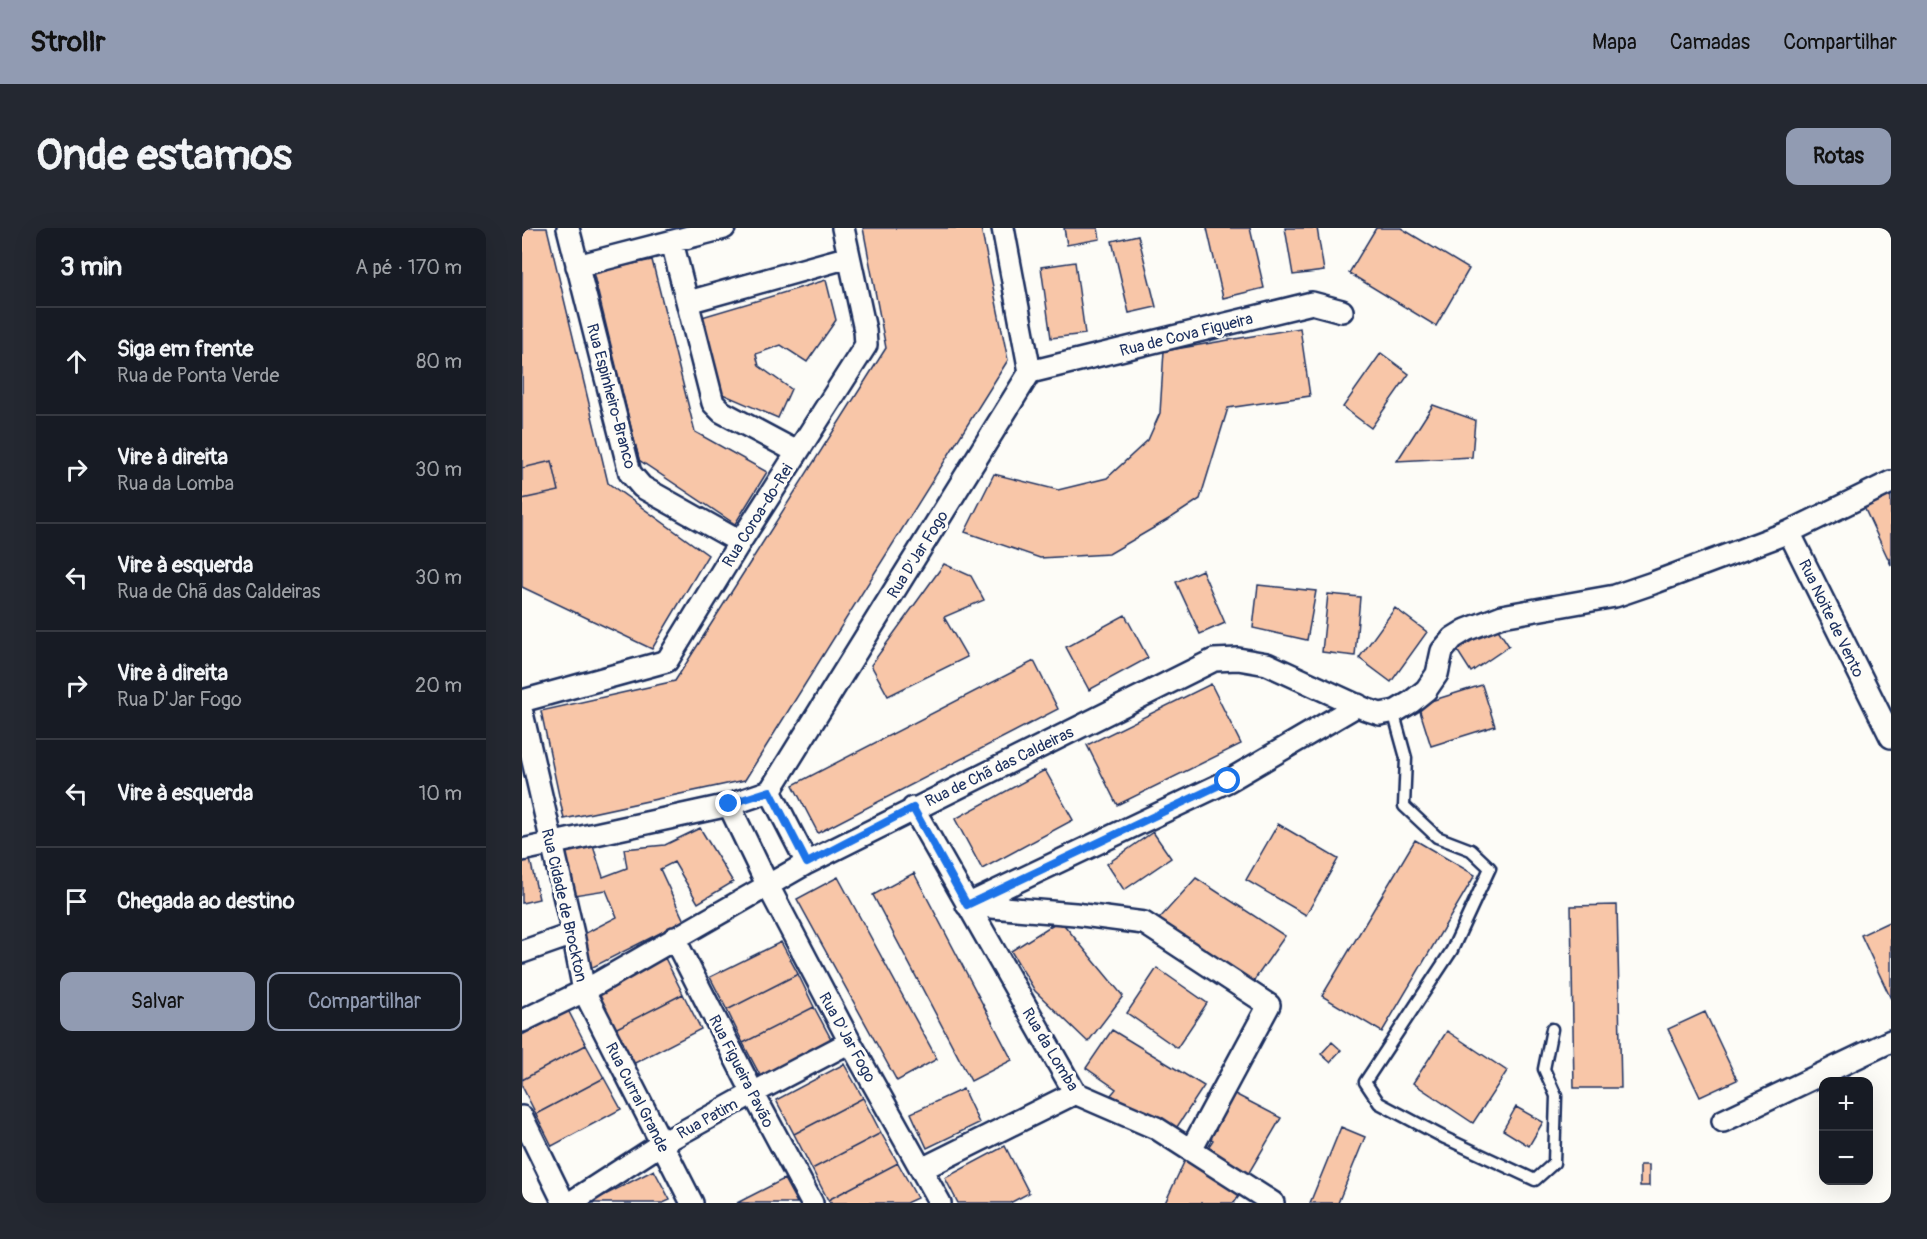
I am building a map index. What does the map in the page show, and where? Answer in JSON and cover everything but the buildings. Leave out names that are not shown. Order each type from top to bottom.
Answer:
[{"type":"street","name":"Rua Espinheiro-Branco","points":[[568,228],[630,473],[642,487],[740,542]]},
{"type":"street","points":[[578,266],[724,228]]},
{"type":"street","name":"Rua Coroa-do-Rei","points":[[522,700],[667,661],[796,452],[866,345],[865,330],[843,228]]},
{"type":"street","points":[[1003,228],[1030,372]]},
{"type":"street","points":[[672,242],[713,403],[722,412],[796,452]]},
{"type":"street","points":[[688,302],[849,257]]},
{"type":"street","name":"Rua de Cova Figueira","points":[[1030,372],[1312,303],[1342,311]]},
{"type":"street","name":"Rua D'Jar Fogo","points":[[770,791],[1030,372]]},
{"type":"street","points":[[1393,711],[1412,702],[1426,690],[1437,674],[1442,651],[1453,638],[1466,630],[1502,616],[1615,596],[1789,532],[1891,482]]},
{"type":"street","name":"Rua Noite de Vento","points":[[1789,532],[1891,738]]},
{"type":"street","name":"Rua de Chã das Caldeiras","points":[[522,1021],[584,991],[807,863],[913,808],[1214,660],[1238,659],[1267,664],[1380,714],[1393,711]]},
{"type":"street","points":[[967,905],[1228,781],[1358,705]]},
{"type":"street","name":"Rua Cidade de Brockton","points":[[522,713],[584,991]]},
{"type":"street","points":[[522,850],[729,804],[770,791],[807,863]]},
{"type":"street","name":"Rua D'Jar Fogo","points":[[729,804],[767,884],[850,1042],[940,1203]]},
{"type":"street","name":"Rua da Lomba","points":[[913,808],[1075,1093],[1156,1128],[1273,1203]]},
{"type":"street","points":[[967,905],[1144,922],[1269,1005],[1191,1150]]},
{"type":"street","points":[[522,952],[573,934]]},
{"type":"street","name":"Rua Figueira Pavão","points":[[674,938],[812,1203]]},
{"type":"street","name":"Rua Curral Grande","points":[[584,991],[692,1203]]},
{"type":"street","points":[[1723,1121],[1891,1041]]},
{"type":"street","name":"Rua Patim","points":[[570,1203],[662,1144],[850,1042]]},
{"type":"street","points":[[922,1169],[1075,1093]]},
{"type":"street","points":[[522,1117],[564,1203]]},
{"type":"lane","points":[[1393,711],[1406,758],[1404,806],[1437,837],[1471,850],[1490,868],[1452,950],[1365,1082],[1379,1103],[1445,1138],[1535,1180],[1554,1163],[1556,1096],[1544,1070],[1552,1029]]},
{"type":"route","points":[[729,804],[770,791],[807,863],[913,808],[967,905],[1228,781]]}]
